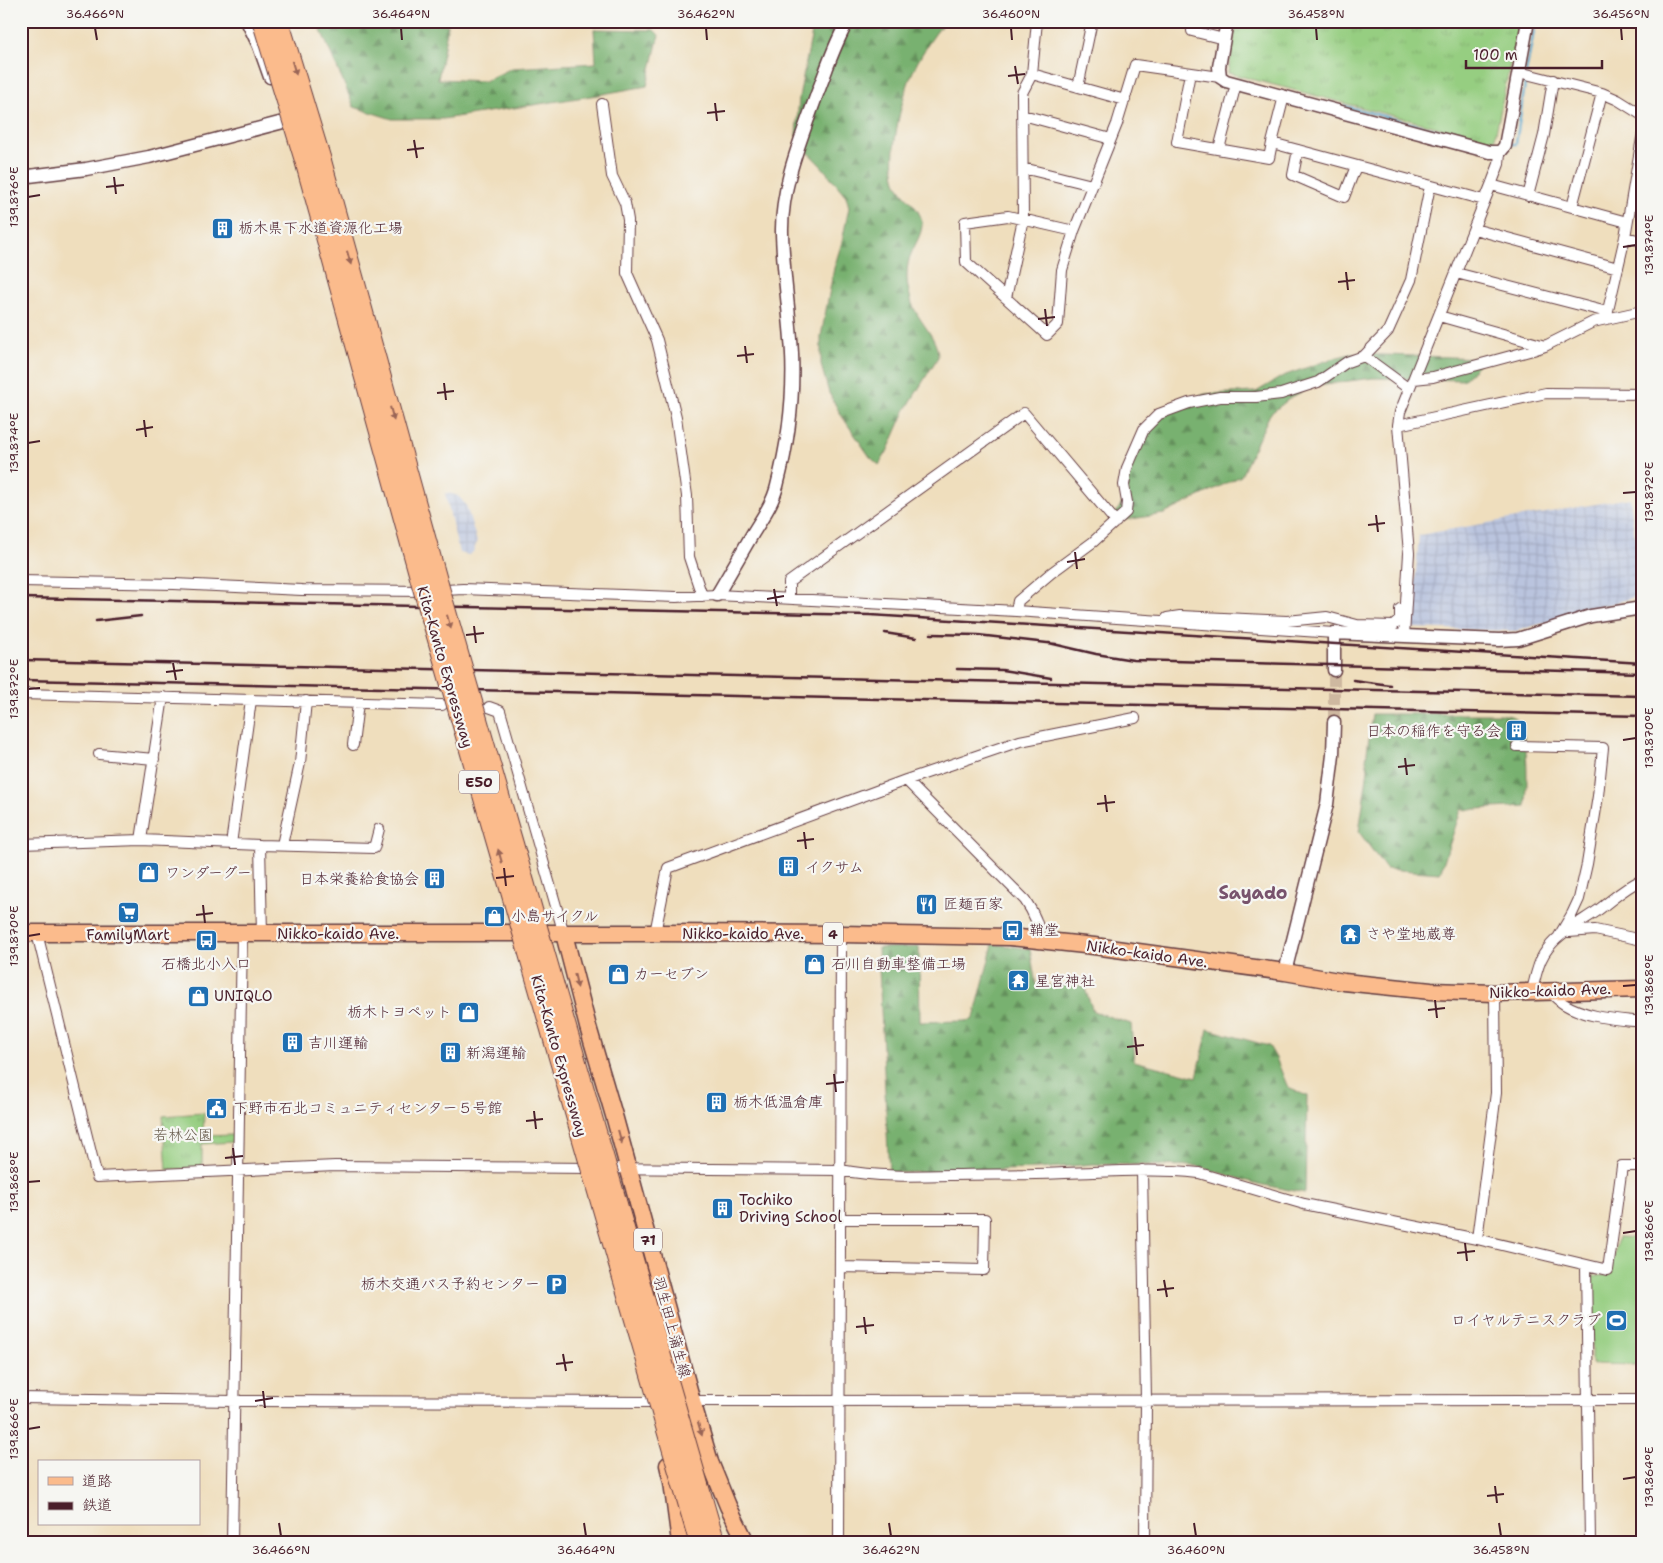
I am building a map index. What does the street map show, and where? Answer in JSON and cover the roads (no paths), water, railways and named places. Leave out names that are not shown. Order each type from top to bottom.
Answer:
[{"type":"highway","name":"Kita-Kanto Expressway","points":[[262,21],[305,162],[422,586],[699,1542]]},
{"type":"highway","name":"Kita-Kanto Expressway","points":[[280,21],[326,177],[441,595],[715,1542]]},
{"type":"main road","name":"Nikko-kaido Ave.","points":[[29,933],[655,933],[1010,937],[1285,972],[1344,982],[1431,991],[1495,993],[1642,989]]},
{"type":"main road","points":[[521,934],[581,1168],[651,1402],[672,1482],[680,1542]]},
{"type":"main road","name":"羽生田上蒲生線","points":[[564,934],[577,989],[692,1401],[718,1482],[746,1542]]},
{"type":"street","points":[[247,21],[287,121],[419,590]]},
{"type":"street","points":[[717,595],[768,508],[782,467],[790,413],[792,383],[792,355],[782,234],[783,207],[788,178],[806,126],[838,37],[848,21]]},
{"type":"street","points":[[1006,298],[1024,219],[1022,94],[1032,74],[1037,21]]},
{"type":"street","points":[[1078,87],[1092,21]]},
{"type":"street","points":[[1194,21],[1192,31],[1224,39]]},
{"type":"street","points":[[1220,77],[1218,67],[1227,21]]},
{"type":"street","points":[[1404,636],[1409,553],[1398,425],[1400,412],[1491,186],[1499,164],[1500,152],[1505,146],[1528,21]]},
{"type":"street","points":[[1074,231],[1008,216],[965,222],[966,262],[1047,335],[1058,324],[1062,270],[1074,231],[1125,100],[1135,65],[1220,77],[1236,84],[1490,152],[1500,152]]},
{"type":"street","points":[[1519,72],[1602,93],[1618,100],[1642,115]]},
{"type":"street","points":[[1190,73],[1177,142],[1269,158],[1284,96]]},
{"type":"street","points":[[1032,74],[1125,100]]},
{"type":"street","points":[[1528,196],[1544,135],[1553,80]]},
{"type":"street","points":[[1219,149],[1236,84]]},
{"type":"street","points":[[1572,207],[1602,93]]},
{"type":"street","points":[[602,104],[612,176],[626,202],[628,220],[627,272],[657,340],[676,417],[688,496],[689,557],[702,596]]},
{"type":"street","points":[[1023,115],[1110,139]]},
{"type":"street","points":[[21,177],[86,169],[148,157],[287,121]]},
{"type":"street","points":[[1606,316],[1625,237],[1642,138]]},
{"type":"street","points":[[1272,143],[1484,200]]},
{"type":"street","points":[[1298,150],[1293,175],[1344,197],[1356,166]]},
{"type":"street","points":[[1023,168],[1092,185]]},
{"type":"street","points":[[1016,611],[1018,601],[1126,512],[1127,502],[1124,485],[1127,468],[1144,429],[1159,414],[1189,403],[1220,397],[1281,394],[1318,382],[1346,362],[1364,356],[1388,331],[1411,280],[1430,186]]},
{"type":"street","points":[[1491,186],[1627,222]]},
{"type":"street","points":[[1474,229],[1618,268]]},
{"type":"street","points":[[1625,237],[1642,240]]},
{"type":"street","points":[[1456,273],[1606,316]]},
{"type":"street","points":[[1414,379],[1433,377],[1545,346],[1606,316],[1642,311]]},
{"type":"street","points":[[1439,316],[1545,346]]},
{"type":"street","points":[[1364,356],[1410,389]]},
{"type":"street","points":[[1398,425],[1546,393],[1642,394]]},
{"type":"street","points":[[789,599],[789,582],[1024,412],[1116,522]]},
{"type":"street","points":[[1152,621],[1180,616],[1287,621],[1328,617],[1357,625],[1393,626],[1400,620],[1403,544],[1407,533]]},
{"type":"street","points":[[21,581],[174,584],[311,590],[463,589],[676,597],[717,595],[1016,611],[1334,633],[1499,640],[1518,639],[1591,616],[1642,608]]},
{"type":"street","points":[[1334,633],[1334,670]]},
{"type":"street","points":[[21,694],[442,704]]},
{"type":"street","points":[[142,840],[163,697]]},
{"type":"street","points":[[231,844],[251,700]]},
{"type":"street","points":[[282,845],[300,763],[306,702]]},
{"type":"street","points":[[353,745],[358,703]]},
{"type":"street","points":[[489,707],[500,711],[564,934]]},
{"type":"street","points":[[655,933],[668,868],[906,780],[1020,741],[1135,718]]},
{"type":"street","points":[[1285,972],[1327,804],[1333,755],[1334,722]]},
{"type":"street","points":[[1517,746],[1603,748],[1598,796],[1587,864],[1579,899],[1562,934]]},
{"type":"street","points":[[99,754],[154,759]]},
{"type":"street","points":[[906,780],[1024,900],[1036,918],[1040,940]]},
{"type":"street","points":[[21,844],[142,840],[374,848],[379,829]]},
{"type":"street","points":[[260,845],[262,934]]},
{"type":"street","points":[[1642,880],[1625,888],[1599,910],[1562,934],[1548,949],[1541,960],[1540,991],[1564,1004],[1594,1016],[1642,1022]]},
{"type":"street","points":[[1562,934],[1595,930],[1642,940]]},
{"type":"street","points":[[29,933],[97,1177],[334,1166],[840,1170],[893,1176],[1056,1174],[1142,1170],[1199,1173],[1304,1204],[1477,1240],[1608,1270],[1622,1166],[1642,1166]]},
{"type":"street","points":[[232,1542],[236,1401],[242,934]]},
{"type":"street","points":[[839,1542],[840,934]]},
{"type":"street","points":[[1477,1240],[1496,1093],[1495,993]]},
{"type":"street","points":[[1142,1170],[1146,1400],[1144,1542]]},
{"type":"street","points":[[840,1218],[985,1219],[984,1270],[840,1267]]},
{"type":"street","points":[[1586,1265],[1590,1542]]},
{"type":"street","points":[[21,1398],[236,1401],[651,1402],[1642,1400]]},
{"type":"waterway","points":[[1526,72],[1536,21]]},
{"type":"waterway","points":[[1509,144],[1516,144],[1526,77]]},
{"type":"waterway","points":[[1344,106],[1489,144],[1501,144]]},
{"type":"tunnel","points":[[1334,670],[1334,722]]},
{"type":"railway","points":[[21,598],[870,615],[1642,663]]},
{"type":"railway","points":[[96,621],[141,616]]},
{"type":"railway","points":[[885,633],[916,638]]},
{"type":"railway","points":[[931,634],[978,635],[1056,644]]},
{"type":"railway","points":[[1049,643],[1133,660],[1642,673]]},
{"type":"railway","points":[[21,660],[1642,696]]},
{"type":"railway","points":[[957,669],[1002,670],[1051,678]]},
{"type":"railway","points":[[21,680],[1642,716]]},
{"type":"railway","points":[[1353,680],[1390,685]]},
{"type":"place","name":"栃木県下水道資源化工場","points":[[222,228]]},
{"type":"place","name":"日本の稲作を守る会","points":[[1517,731]]},
{"type":"place","name":"イクサム","points":[[789,867]]},
{"type":"place","name":"ワンダーグー","points":[[149,873]]},
{"type":"place","name":"日本栄養給食協会","points":[[435,879]]},
{"type":"place","name":"匠麺百家","points":[[927,904]]},
{"type":"place","name":"FamilyMart","points":[[128,912]]},
{"type":"place","name":"小島サイクル","points":[[495,916]]},
{"type":"place","name":"鞘堂","points":[[1013,930]]},
{"type":"place","name":"さや堂地蔵尊","points":[[1350,934]]},
{"type":"place","name":"石橋北小入口","points":[[206,941]]},
{"type":"place","name":"石川自動車整備工場","points":[[815,964]]},
{"type":"place","name":"カーセブン","points":[[618,974]]},
{"type":"place","name":"星宮神社","points":[[1019,981]]},
{"type":"place","name":"UNIQLO","points":[[198,996]]},
{"type":"place","name":"栃木トヨペット","points":[[468,1012]]},
{"type":"place","name":"吉川運輸","points":[[292,1043]]},
{"type":"place","name":"新潟運輸","points":[[450,1053]]},
{"type":"place","name":"栃木低温倉庫","points":[[717,1102]]},
{"type":"place","name":"下野市石北コミュニティセンター５号館","points":[[217,1108]]},
{"type":"place","name":"Tochiko Driving School","points":[[723,1209]]},
{"type":"place","name":"栃木交通バス予約センター","points":[[556,1284]]},
{"type":"place","name":"ロイヤルテニスクラブ","points":[[1617,1320]]},
{"type":"district","name":"Sayado","points":[[1253,893]]},
{"type":"park label","name":"若林公園","points":[[183,1135]]}]
